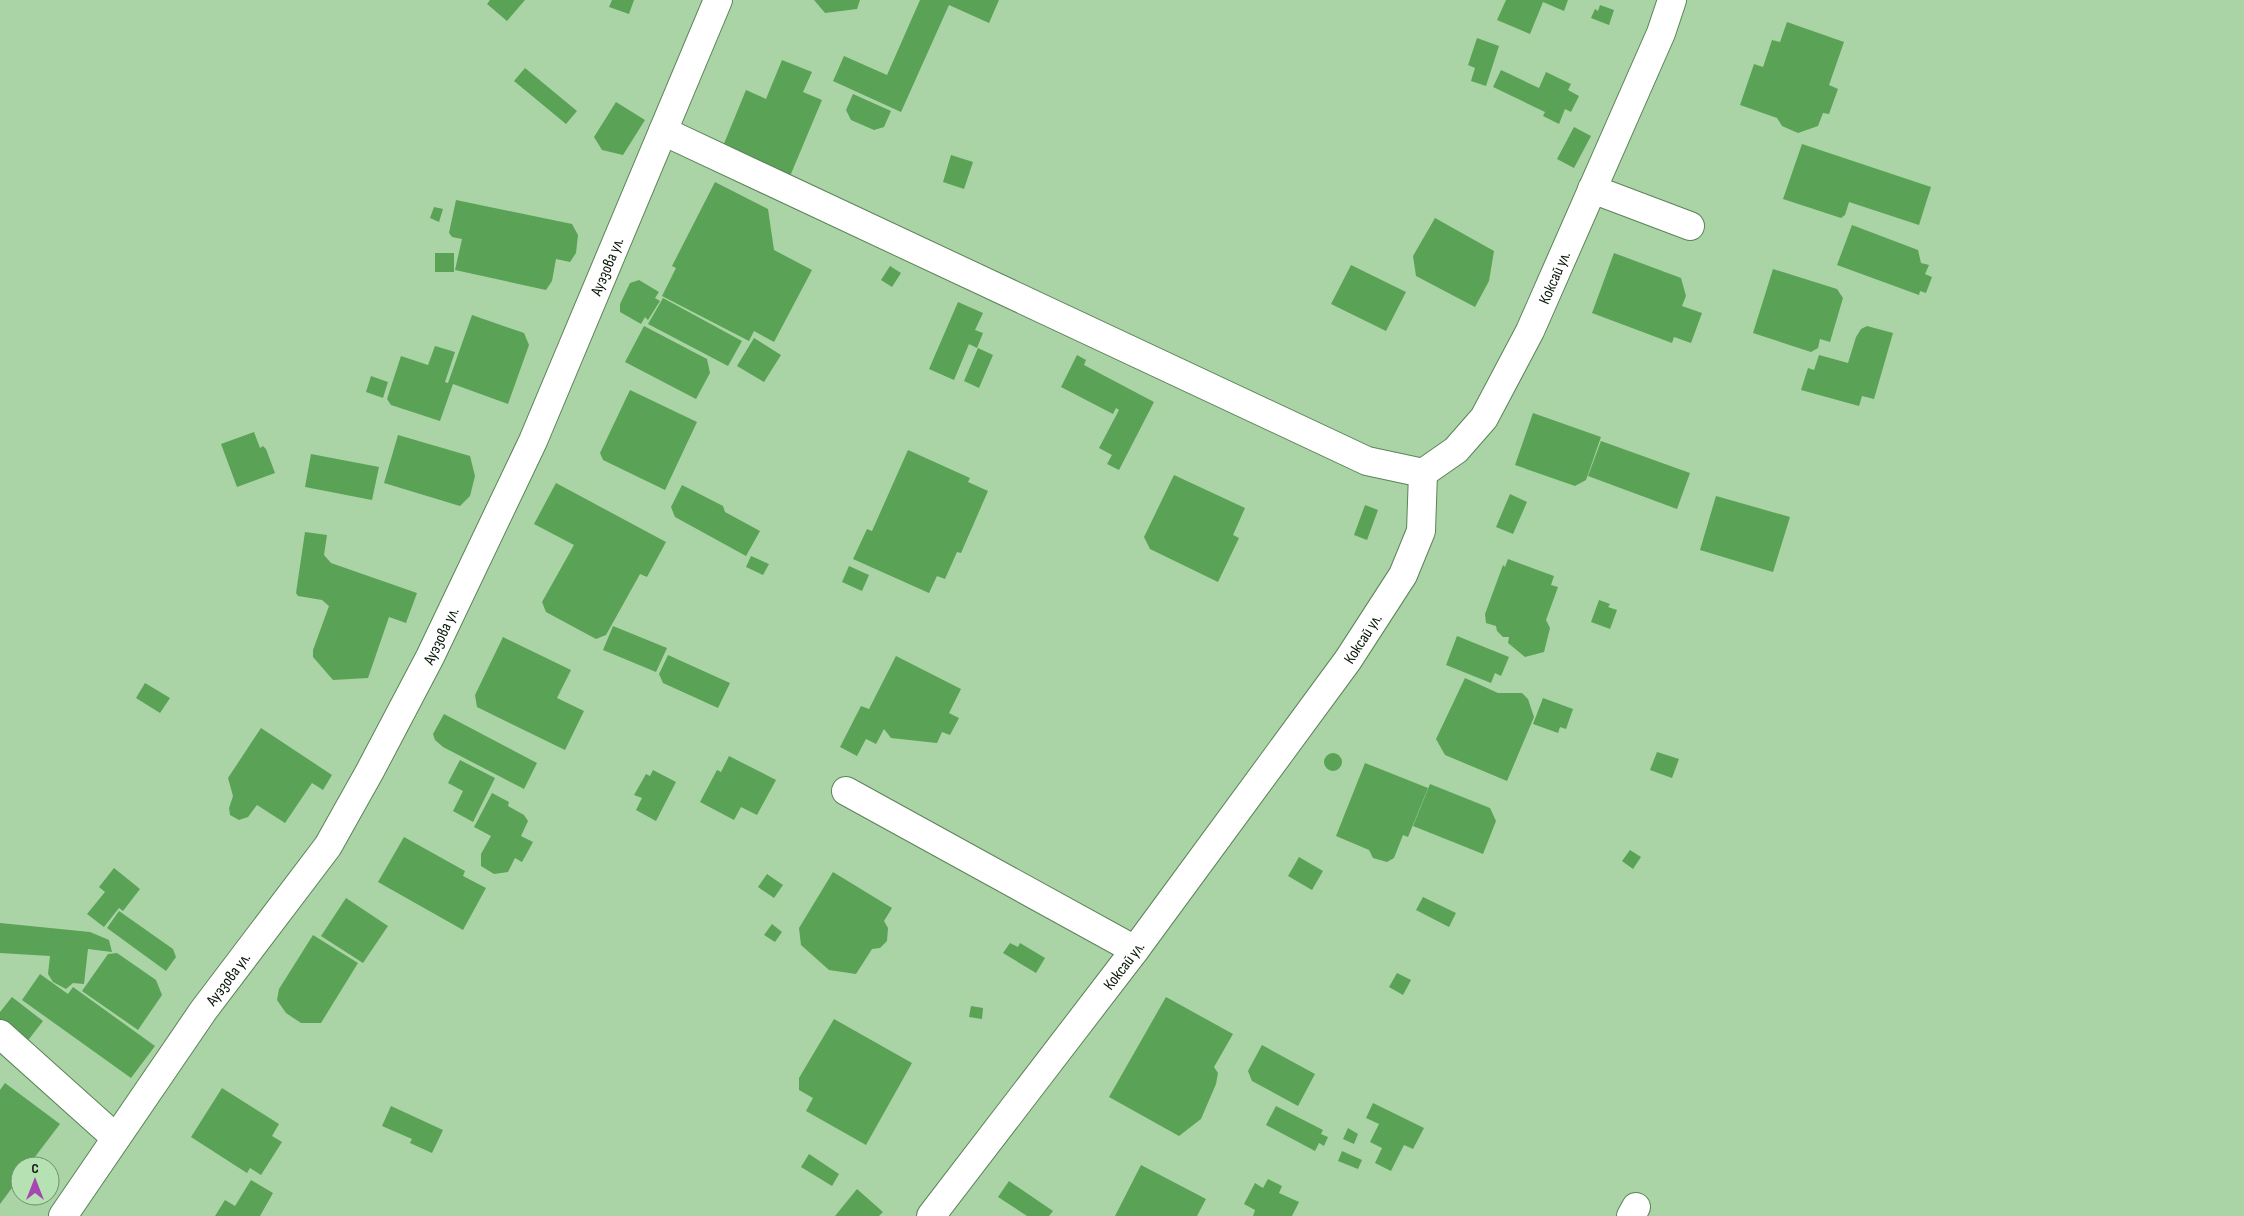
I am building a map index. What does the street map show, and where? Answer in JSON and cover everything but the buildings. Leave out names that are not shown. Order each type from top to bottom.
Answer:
[{"type":"street","name":"Ауэзова ул.","points":[[63,1216],[203,1011],[328,846],[370,770],[430,657],[533,440],[718,0]]},
{"type":"street","name":"Коксай ул.","points":[[931,1216],[1135,950],[1272,760],[1348,660],[1403,575],[1421,532],[1423,473],[1456,450],[1484,418],[1530,331],[1660,33],[1672,0]]},
{"type":"street","points":[[663,131],[1367,461],[1423,473]]},
{"type":"street","points":[[1592,189],[1690,226]]},
{"type":"street","points":[[846,791],[1135,950]]},
{"type":"street","points":[[0,1034],[116,1138]]}]
